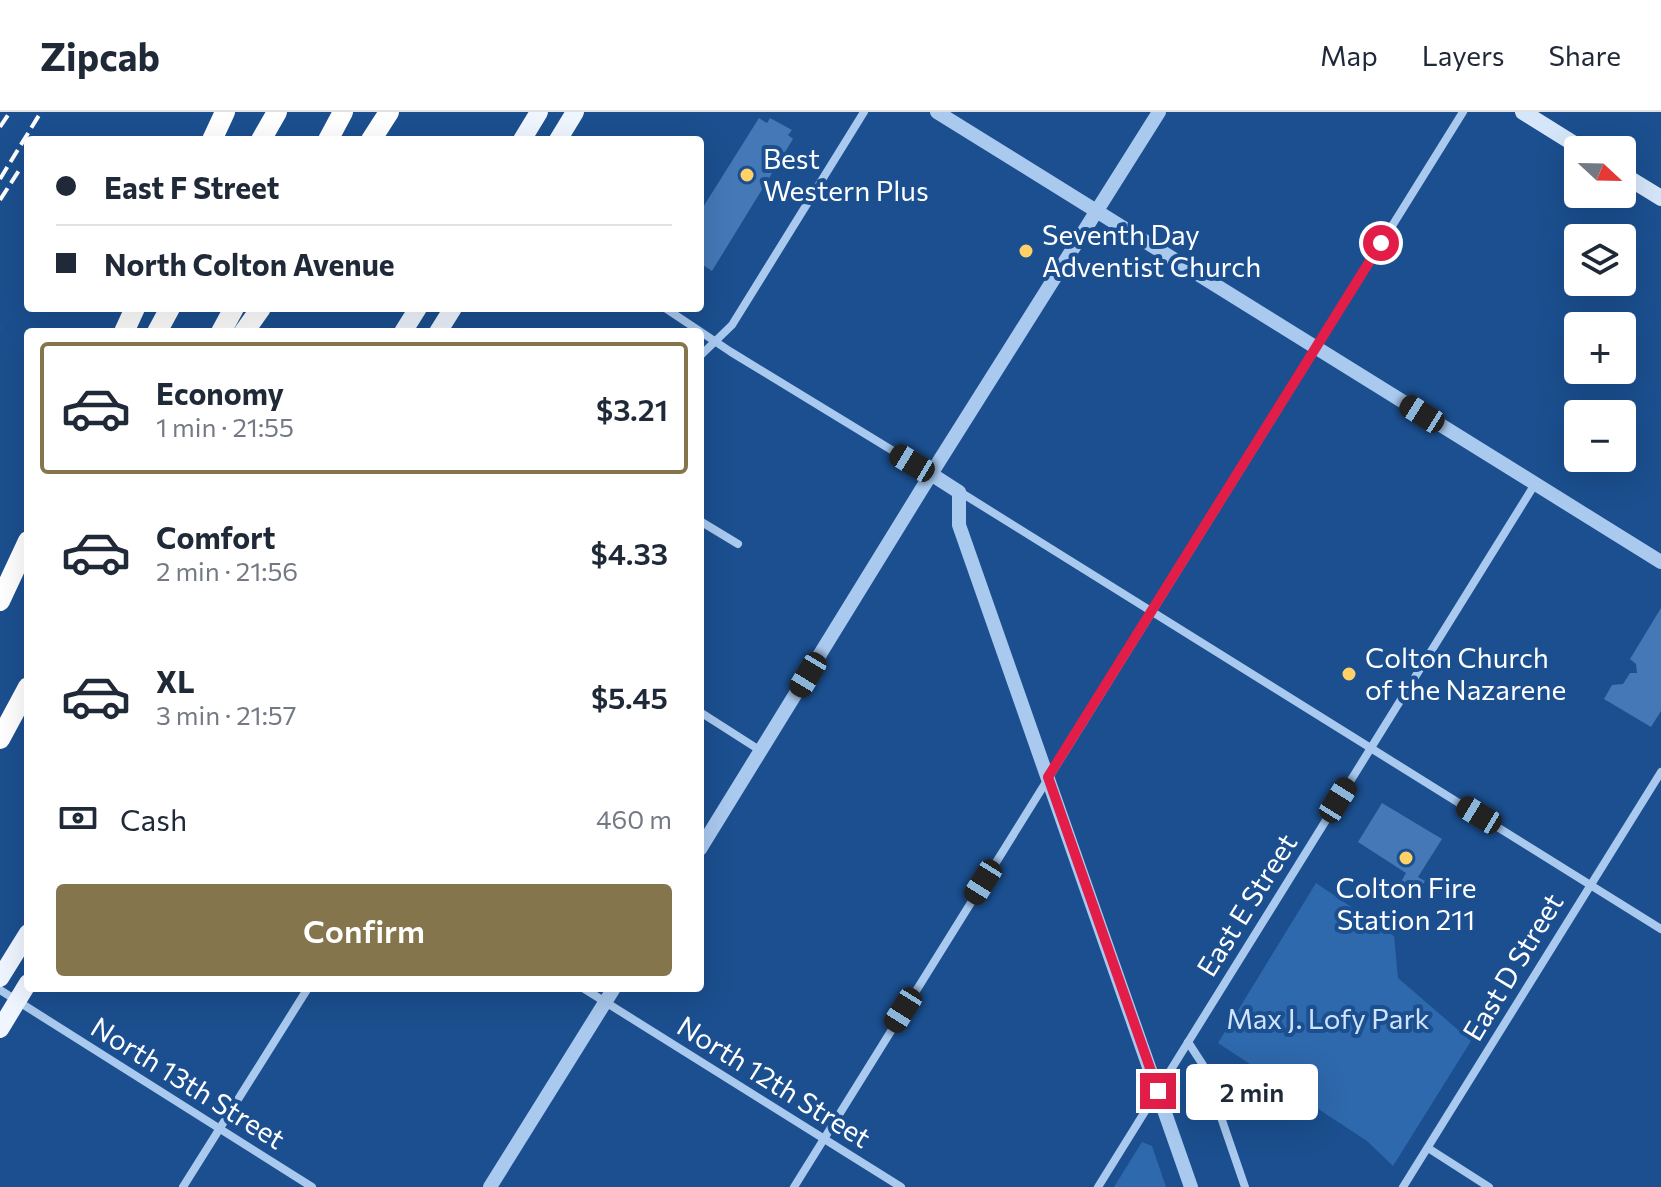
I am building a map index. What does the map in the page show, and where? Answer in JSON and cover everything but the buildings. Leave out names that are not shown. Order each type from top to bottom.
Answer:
[{"type":"highway","points":[[214,136],[225,112]]},
{"type":"highway","points":[[263,136],[277,112]]},
{"type":"highway","points":[[330,136],[343,112]]},
{"type":"highway","points":[[374,136],[389,112]]},
{"type":"highway","points":[[0,601],[24,550]]},
{"type":"highway","points":[[0,620],[24,575]]},
{"type":"highway","points":[[0,739],[24,694]]},
{"type":"main road","points":[[524,136],[539,112]]},
{"type":"main road","points":[[560,136],[575,112]]},
{"type":"main road","points":[[1523,112],[1564,138]]},
{"type":"main road","points":[[1636,183],[1661,198]]},
{"type":"main road","points":[[0,978],[24,939]]},
{"type":"main road","points":[[0,1029],[24,990]]},
{"type":"street","points":[[704,352],[732,325],[864,112]]},
{"type":"street","points":[[937,112],[1661,562]]},
{"type":"street","points":[[704,843],[1159,112]]},
{"type":"street","points":[[794,1187],[1463,112]]},
{"type":"street","points":[[671,312],[696,328]]},
{"type":"street","points":[[704,333],[1661,929]]},
{"type":"street","name":"East E Street","points":[[1098,1187],[1535,484]]},
{"type":"street","points":[[959,492],[959,525],[1191,1187]]},
{"type":"street","points":[[704,523],[738,544]]},
{"type":"street","points":[[704,715],[761,751]]},
{"type":"street","name":"East D Street","points":[[1403,1187],[1661,772]]},
{"type":"street","name":"North 13th Street","points":[[0,990],[312,1187]]},
{"type":"street","points":[[183,1187],[305,992]]},
{"type":"street","name":"North 12th Street","points":[[589,992],[901,1187]]},
{"type":"street","points":[[490,1187],[611,992]]},
{"type":"street","points":[[1188,1042],[1203,1065],[1245,1187]]},
{"type":"street","points":[[1428,1148],[1489,1187]]},
{"type":"green space","name":"Max J. Lofy Park","points":[[1316,883],[1394,936],[1398,978],[1471,1041],[1393,1166],[1367,1141],[1218,1043]]},
{"type":"green space","points":[[1142,1142],[1152,1146],[1166,1187],[1114,1187]]},
{"type":"railway","points":[[0,127],[10,112]]},
{"type":"railway","points":[[26,136],[41,112]]},
{"type":"railway","points":[[0,179],[24,140]]},
{"type":"railway","points":[[0,200],[20,169]]},
{"type":"place","name":"Best Western Plus","points":[[747,175]]},
{"type":"place","name":"Seventh Day Adventist Church","points":[[1026,251]]},
{"type":"place","name":"Colton Church of the Nazarene","points":[[1349,674]]},
{"type":"place","name":"Colton Fire Station 211","points":[[1406,858]]},
{"type":"route","points":[[1158,1091],[1048,777],[1381,243]]}]
